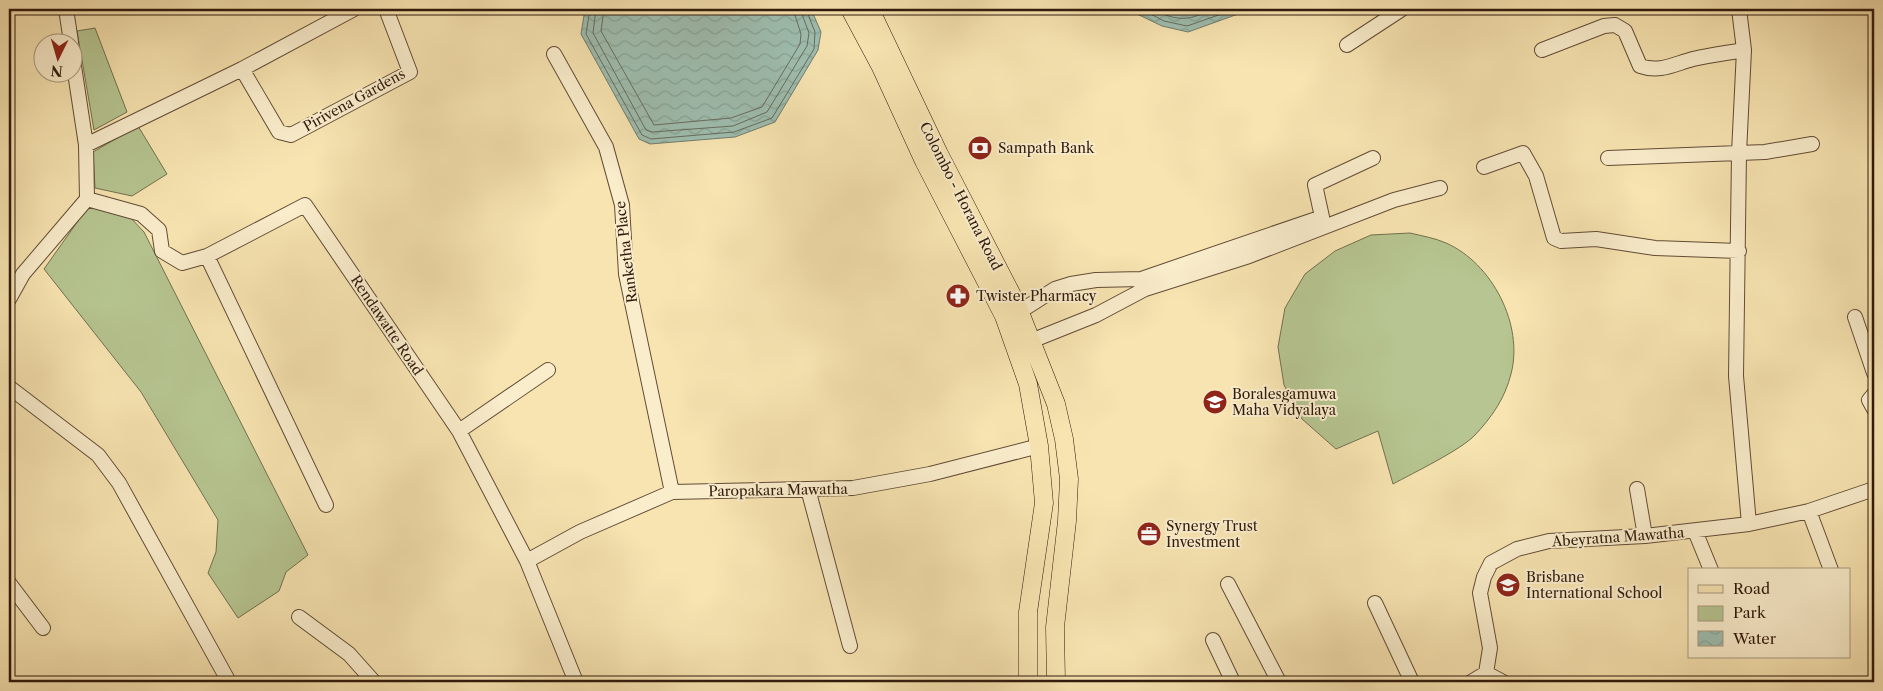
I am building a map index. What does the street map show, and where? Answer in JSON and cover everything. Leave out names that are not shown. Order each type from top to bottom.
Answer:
[{"type":"main road","name":"Colombo - Horana Road","points":[[850,9],[880,67],[924,162],[1004,316],[1028,384],[1039,446],[1044,503],[1028,612],[1028,682]]},
{"type":"main road","name":"Colombo - Horana Road","points":[[870,9],[935,146],[960,191],[1019,312],[1056,404],[1067,458],[1067,521],[1056,626],[1056,682]]},
{"type":"street","points":[[66,9],[69,32]]},
{"type":"street","points":[[86,145],[242,69],[354,9]]},
{"type":"street","name":"Pirivena Gardens","points":[[242,69],[279,132],[291,135],[410,72],[386,9]]},
{"type":"street","points":[[1347,45],[1402,9]]},
{"type":"street","points":[[1739,9],[1744,50],[1739,152],[1736,376],[1749,524]]},
{"type":"street","points":[[1542,50],[1604,26],[1615,25],[1625,31],[1640,66],[1650,70],[1669,67],[1693,59],[1744,50]]},
{"type":"street","name":"Ranketha Place","points":[[554,54],[606,147],[622,205],[626,274],[672,492]]},
{"type":"street","points":[[9,299],[22,274],[87,199],[86,145],[76,82]]},
{"type":"street","points":[[1608,158],[1765,152],[1812,144]]},
{"type":"street","points":[[1484,167],[1523,153],[1536,176],[1554,238],[1561,241],[1596,239],[1655,248],[1739,251]]},
{"type":"street","points":[[1019,312],[1055,289],[1096,280],[1141,279],[1322,216],[1315,184],[1372,158]]},
{"type":"street","points":[[1031,341],[1096,315],[1145,289],[1250,256],[1394,200],[1440,188]]},
{"type":"street","name":"Rendawatte Road","points":[[87,199],[141,214],[159,230],[162,251],[182,263],[207,256],[305,205],[459,431],[527,560],[576,682]]},
{"type":"street","points":[[207,256],[326,505]]},
{"type":"street","points":[[1856,317],[1874,373]]},
{"type":"street","points":[[459,431],[548,370]]},
{"type":"street","points":[[9,387],[98,455],[119,483],[229,682]]},
{"type":"street","points":[[1874,394],[1870,400],[1874,409]]},
{"type":"street","name":"Paropakara Mawatha","points":[[527,560],[580,532],[672,492],[853,488],[930,474],[1039,446]]},
{"type":"street","points":[[808,489],[850,646]]},
{"type":"street","points":[[1637,489],[1646,536]]},
{"type":"street","name":"Abeyratna Mawatha","points":[[1486,673],[1490,648],[1480,593],[1491,563],[1518,550],[1549,541],[1646,536],[1749,524],[1809,511],[1874,489]]},
{"type":"street","points":[[1809,511],[1830,568]]},
{"type":"street","points":[[1696,531],[1710,568]]},
{"type":"street","points":[[9,583],[43,628]]},
{"type":"street","points":[[1228,584],[1279,682]]},
{"type":"street","points":[[1375,602],[1412,682]]},
{"type":"street","points":[[299,617],[349,654],[374,682]]},
{"type":"street","points":[[1213,640],[1233,682]]},
{"type":"street","points":[[1471,682],[1486,673],[1503,682]]},
{"type":"green space","points":[[95,28],[127,112],[94,130],[82,60],[82,32],[77,31]]},
{"type":"green space","points":[[138,126],[167,174],[132,196],[95,188],[93,152]]},
{"type":"green space","points":[[90,204],[128,215],[144,232],[308,555],[286,572],[279,591],[238,618],[208,573],[216,552],[218,520],[141,392],[44,269]]},
{"type":"green space","points":[[1410,233],[1433,238],[1463,252],[1490,280],[1501,298],[1508,316],[1513,336],[1514,355],[1511,374],[1501,399],[1487,421],[1475,435],[1448,454],[1393,484],[1378,431],[1336,449],[1302,419],[1284,385],[1278,347],[1285,308],[1305,274],[1335,251],[1371,235]]},
{"type":"water","points":[[585,9],[811,9],[821,32],[818,50],[775,122],[735,137],[650,144],[639,139],[581,34]]},
{"type":"water","points":[[1136,9],[1252,9],[1188,32],[1162,26],[1137,14]]},
{"type":"place","name":"Sampath Bank","points":[[980,148]]},
{"type":"place","name":"Twister Pharmacy","points":[[958,296]]},
{"type":"place","name":"Boralesgamuwa Maha Vidyalaya","points":[[1215,402]]},
{"type":"place","name":"Synergy Trust Investment","points":[[1149,534]]},
{"type":"place","name":"Brisbane International School","points":[[1508,585]]}]
